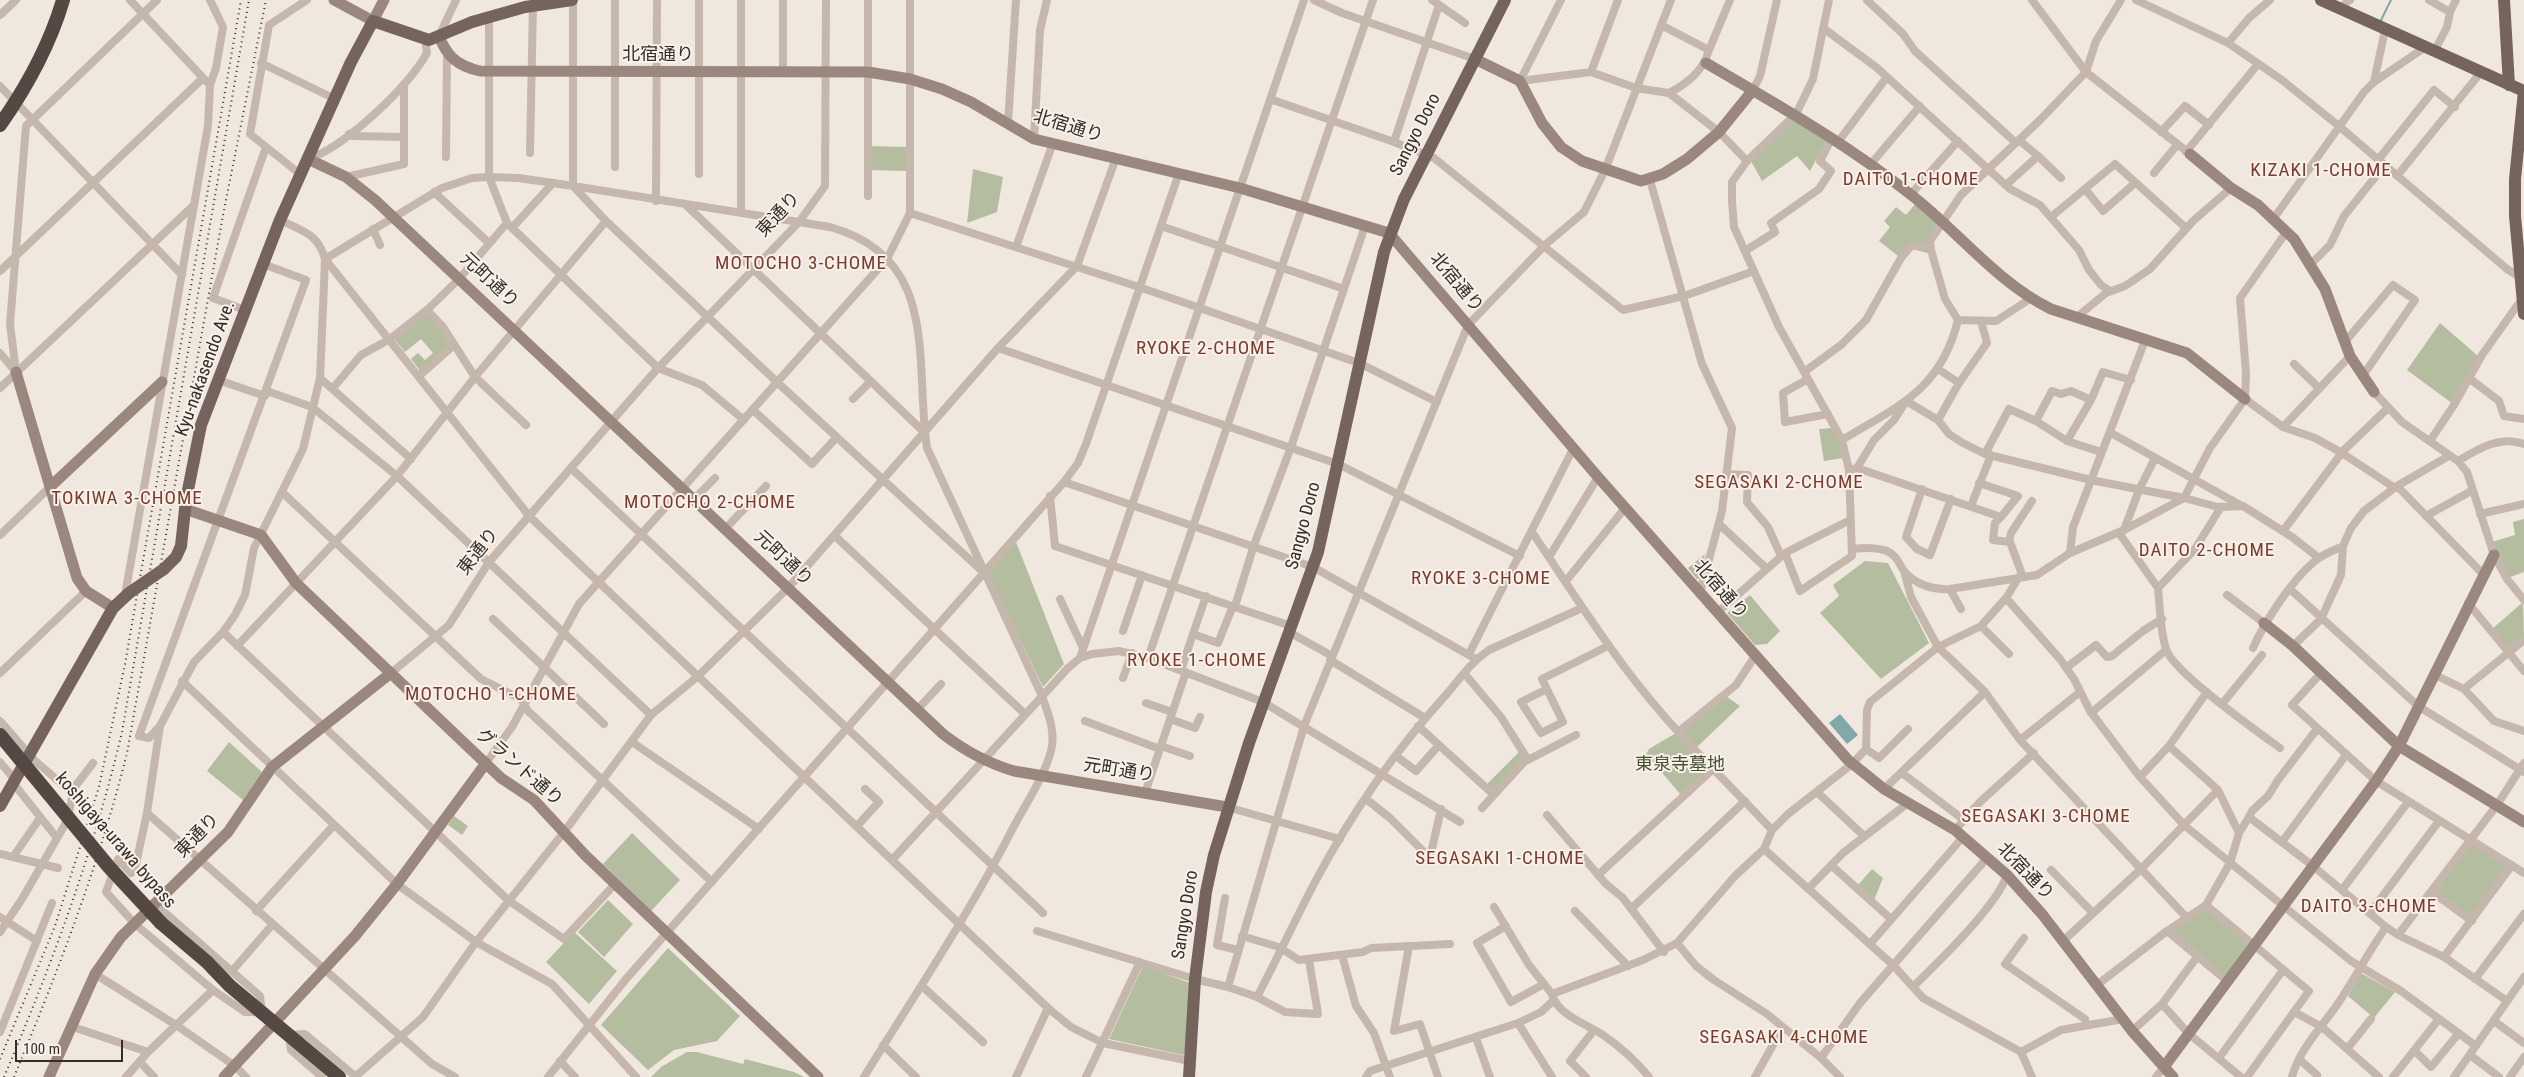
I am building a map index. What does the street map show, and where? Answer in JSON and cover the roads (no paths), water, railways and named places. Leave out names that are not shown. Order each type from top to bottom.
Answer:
[{"type":"highway","points":[[0,125],[15,102],[46,44],[63,0]]},
{"type":"highway","name":"koshigaya-urawa bypass","points":[[0,735],[130,891],[161,923],[207,962],[230,986]]},
{"type":"highway","name":"koshigaya-urawa bypass","points":[[0,748],[140,913],[204,968],[230,986],[339,1077]]},
{"type":"main road","points":[[373,21],[425,40],[460,26],[529,4],[572,0]]},
{"type":"main road","name":"Sangyo Doro","points":[[1189,1077],[1195,979],[1206,892],[1227,807],[1313,566],[1338,464],[1389,233],[1426,154],[1505,0]]},
{"type":"main road","points":[[2321,0],[2345,4],[2385,30],[2524,90],[2521,140],[2515,179],[2515,216],[2523,308]]},
{"type":"main road","points":[[2504,0],[2509,85]]},
{"type":"main road","name":"Kyu-nakasendo Ave.","points":[[2,798],[15,782],[113,608],[127,594],[164,569],[179,552],[199,433],[218,380],[280,220],[334,99],[373,21]]},
{"type":"street","points":[[0,15],[16,0]]},
{"type":"street","points":[[127,594],[162,382],[208,126],[212,89],[130,0]]},
{"type":"street","points":[[113,608],[86,590],[77,578],[16,372],[10,324],[14,258],[23,140],[26,126],[157,0]]},
{"type":"street","points":[[210,0],[222,26],[216,68],[210,85]]},
{"type":"street","points":[[300,174],[250,134],[269,25],[307,0]]},
{"type":"street","points":[[334,0],[373,21]]},
{"type":"street","name":"Kyu-nakasendo Ave.","points":[[373,21],[384,0]]},
{"type":"street","points":[[439,36],[456,0]]},
{"type":"street","points":[[572,0],[573,186],[606,221],[778,383],[984,573]]},
{"type":"street","points":[[615,0],[615,167]]},
{"type":"street","points":[[656,201],[657,0]]},
{"type":"street","points":[[699,174],[700,0]]},
{"type":"street","points":[[741,0],[742,212]]},
{"type":"street","points":[[783,0],[783,73]]},
{"type":"street","name":"東通り","points":[[49,1077],[73,1027],[95,974],[122,937],[234,826],[272,767],[449,625],[489,562],[658,368],[799,222],[825,186],[826,0]]},
{"type":"street","points":[[868,0],[868,196]]},
{"type":"street","points":[[224,1077],[355,936],[397,884],[512,727],[562,632],[579,604],[887,259],[910,213],[910,0]]},
{"type":"street","points":[[1008,123],[1016,0]]},
{"type":"street","points":[[1034,139],[1040,30],[1047,0]]},
{"type":"street","points":[[892,860],[1025,714],[1080,658],[1304,0]]},
{"type":"street","points":[[1314,0],[1365,22],[1475,59],[1520,82],[1591,72],[1636,88],[1669,93],[1719,132],[1747,161]]},
{"type":"street","points":[[1148,658],[1373,0]]},
{"type":"street","points":[[1432,0],[1465,23]]},
{"type":"street","points":[[1520,82],[1561,0]]},
{"type":"street","points":[[1591,72],[1617,0]]},
{"type":"street","points":[[1228,987],[1304,726],[1468,325],[1545,245],[1584,212],[1604,170],[1671,0]]},
{"type":"street","points":[[1669,93],[1692,79],[1706,63],[1709,50],[1730,0]]},
{"type":"street","points":[[1520,82],[1542,124],[1561,147],[1582,161],[1604,170],[1641,182],[1650,180],[1687,159],[1719,132],[1753,90],[1760,76],[1776,0]]},
{"type":"street","points":[[1727,474],[1748,475],[1747,502],[1768,527],[1800,591],[1852,556],[1850,520],[1853,469],[1842,440],[1779,327],[1744,251],[1734,227],[1732,201],[1732,182],[1747,161],[1796,114],[1813,78],[1829,0]]},
{"type":"street","points":[[1866,0],[1903,34],[1915,51],[2018,141],[2038,156],[2061,178]]},
{"type":"street","points":[[2032,0],[2086,72],[2231,188],[2258,205],[2287,231],[2311,264],[2334,309],[2344,343],[2362,376],[2402,422],[2458,461],[2466,472],[2494,555],[2507,579],[2524,600]]},
{"type":"street","points":[[1958,320],[1945,299],[1930,241],[1961,195],[2086,72],[2096,41],[2121,0]]},
{"type":"street","points":[[2136,0],[2228,42],[2340,127],[2522,282]]},
{"type":"street","points":[[2228,42],[2270,0]]},
{"type":"street","points":[[2429,0],[2450,12]]},
{"type":"street","points":[[2274,218],[2364,92],[2374,82],[2429,50],[2447,27],[2450,12],[2456,0]]},
{"type":"street","points":[[529,4],[532,72],[530,153]]},
{"type":"street","points":[[1394,142],[1439,5]]},
{"type":"street","points":[[489,17],[489,177],[510,226],[658,368],[702,385],[744,420]]},
{"type":"street","points":[[1661,25],[1709,50]]},
{"type":"street","points":[[1822,28],[1887,77],[2006,185],[2040,205],[2079,250],[2089,270],[2101,286],[2110,291]]},
{"type":"street","points":[[2374,82],[2385,30]]},
{"type":"street","name":"北宿通り","points":[[439,36],[448,54],[455,62],[466,67],[489,71],[868,72],[910,79],[960,97],[1034,139],[1240,188],[1389,233],[1573,449],[1852,764],[1884,788],[1959,834],[2007,875],[2027,896],[2132,1031],[2173,1077]]},
{"type":"street","points":[[308,159],[325,152],[349,134],[404,84],[427,52],[425,40]]},
{"type":"street","points":[[446,156],[448,54]]},
{"type":"street","points":[[261,63],[334,99]]},
{"type":"street","points":[[1706,63],[1796,114],[1911,194],[2030,299],[2050,309],[2146,338],[2187,353],[2283,427],[2315,438],[2396,487],[2484,575]]},
{"type":"street","points":[[2188,153],[2258,64]]},
{"type":"street","points":[[2397,176],[2481,72]]},
{"type":"street","points":[[1744,251],[1775,232],[1771,223],[1819,189],[1831,170],[1820,161],[1887,77]]},
{"type":"street","points":[[0,271],[203,78]]},
{"type":"street","points":[[346,177],[404,164],[404,84]]},
{"type":"street","points":[[0,86],[182,275]]},
{"type":"street","points":[[2311,264],[2330,246],[2344,216],[2434,90],[2454,107]]},
{"type":"street","points":[[1270,99],[1394,142],[1434,158],[1545,245],[1623,310],[1684,296],[1754,271]]},
{"type":"street","points":[[1870,165],[1920,106]]},
{"type":"street","points":[[2161,132],[2185,106],[2209,125]]},
{"type":"street","points":[[349,134],[352,136],[404,136]]},
{"type":"street","points":[[1911,194],[1958,141]]},
{"type":"street","points":[[1016,247],[1053,143]]},
{"type":"street","points":[[2154,173],[2177,145]]},
{"type":"street","points":[[245,310],[213,298],[266,147]]},
{"type":"street","points":[[2006,185],[2038,156]]},
{"type":"street","points":[[322,1077],[291,1050],[289,1035],[304,1034],[356,1077],[423,1017],[476,942],[564,832],[651,715],[697,677],[788,588],[884,481],[998,348],[1077,266],[1116,158]]},
{"type":"street","name":"元町通り","points":[[308,159],[346,177],[393,217],[943,734],[983,760],[1014,770],[1227,807]]},
{"type":"street","points":[[2051,217],[2115,164],[2186,228]]},
{"type":"street","points":[[548,1077],[588,1026],[667,933],[1064,482],[1078,463],[1179,173]]},
{"type":"street","points":[[325,259],[434,192],[472,178],[519,178],[687,206],[742,212],[842,231],[868,244],[887,259],[906,286],[917,315],[927,448],[1042,696],[1050,718],[1053,735],[1051,751],[1040,776],[960,925],[864,1077]]},
{"type":"street","points":[[1650,180],[1702,364],[1732,428],[1719,524],[1700,593]]},
{"type":"street","points":[[333,388],[361,355],[390,339],[427,310],[459,278],[489,243],[510,226],[553,183]]},
{"type":"street","points":[[2084,189],[2103,211],[2135,183]]},
{"type":"street","points":[[2077,317],[2110,291],[2125,286],[2150,269],[2186,228],[2231,188]]},
{"type":"street","points":[[434,192],[489,243]]},
{"type":"street","points":[[0,388],[151,243],[194,206]]},
{"type":"street","points":[[687,206],[925,433]]},
{"type":"street","points":[[910,213],[1077,266],[1359,363],[1437,402]]},
{"type":"street","points":[[263,264],[306,280],[220,520],[139,736],[149,738],[160,726],[182,680],[194,662],[235,615],[245,595],[251,560],[261,535],[303,449],[320,378],[325,259],[322,248],[314,236],[280,220]]},
{"type":"street","points":[[237,646],[412,459],[514,329],[606,221]]},
{"type":"street","points":[[1161,226],[1344,288]]},
{"type":"street","points":[[1193,634],[1218,643],[1234,606],[1254,545],[1291,447],[1365,226]]},
{"type":"street","points":[[373,229],[380,245]]},
{"type":"street","points":[[1904,571],[1921,584],[1938,590],[1950,590],[2037,575],[2070,554],[2122,531],[2184,498],[2210,448],[2245,399],[2246,374],[2240,298],[2287,231]]},
{"type":"street","points":[[1828,414],[1785,422],[1783,393],[1841,345],[1866,320],[1909,247],[1918,246],[1931,250]]},
{"type":"street","points":[[325,259],[530,517],[1048,1008],[1071,1028],[1103,1043],[1190,1061]]},
{"type":"street","points":[[2344,343],[2393,284],[2415,300],[2362,376]]},
{"type":"street","points":[[1958,320],[1996,322],[2030,299]]},
{"type":"street","points":[[2430,441],[2482,355],[2519,303],[2523,308]]},
{"type":"street","points":[[427,310],[443,327],[475,377],[526,425]]},
{"type":"street","points":[[1842,440],[1906,401],[1922,389],[1938,369],[1945,356],[1958,320]]},
{"type":"street","points":[[1938,420],[1959,383],[1988,343],[1981,321]]},
{"type":"street","points":[[2070,554],[2073,527],[2146,338]]},
{"type":"street","points":[[419,376],[454,345]]},
{"type":"street","points":[[998,348],[1338,464],[1520,556]]},
{"type":"street","points":[[0,353],[16,372]]},
{"type":"street","points":[[2283,427],[2350,356]]},
{"type":"street","points":[[2294,364],[2319,388]]},
{"type":"street","points":[[1938,369],[1959,383]]},
{"type":"street","points":[[2067,441],[2091,400],[2104,372],[2130,380]]},
{"type":"street","points":[[320,378],[412,459]]},
{"type":"street","points":[[2469,378],[2499,401],[2504,416],[2524,419]]},
{"type":"street","points":[[218,380],[312,407],[397,476],[651,715]]},
{"type":"street","points":[[853,399],[871,381]]},
{"type":"street","points":[[0,535],[162,382]]},
{"type":"street","points":[[2036,421],[2052,391],[2061,394],[2071,391],[2091,400]]},
{"type":"street","points":[[1906,401],[1938,420],[1949,434],[1988,454],[2090,480],[2221,507],[2243,506]]},
{"type":"street","points":[[1853,469],[1874,440],[1894,420],[1906,401]]},
{"type":"street","points":[[2283,531],[2342,453],[2388,408]]},
{"type":"street","points":[[1970,506],[1988,454],[2009,409],[2036,421],[2067,441],[2101,452]]},
{"type":"street","points":[[753,410],[812,464],[837,438]]},
{"type":"street","points":[[2110,433],[2243,506],[2283,531],[2319,558]]},
{"type":"street","points":[[2458,461],[2481,447],[2512,440],[2524,444]]},
{"type":"street","points":[[1257,997],[1312,888],[1366,799],[1418,726],[1464,673],[1573,449]]},
{"type":"street","points":[[2293,646],[2320,619],[2342,575],[2343,546],[2351,528],[2364,511],[2396,487],[2448,454]]},
{"type":"street","points":[[2122,531],[2155,458]]},
{"type":"street","points":[[571,468],[992,867],[1043,913]]},
{"type":"street","points":[[1853,469],[1922,489],[2001,517]]},
{"type":"street","points":[[1549,557],[1598,477]]},
{"type":"street","points":[[694,499],[715,478]]},
{"type":"street","points":[[1064,482],[1313,566],[1473,657]]},
{"type":"street","points":[[1979,484],[2018,496],[1995,523],[1994,540],[2009,542]]},
{"type":"street","points":[[725,529],[766,486]]},
{"type":"street","points":[[1922,489],[1906,537],[1917,549],[1930,555],[1951,499]]},
{"type":"street","points":[[2426,516],[2473,490]]},
{"type":"street","points":[[283,493],[481,679],[522,699],[528,711],[712,882]]},
{"type":"street","points":[[1050,496],[1055,546],[1206,596],[1290,629],[1331,658],[1425,718]]},
{"type":"street","points":[[2021,577],[2009,542],[2011,533],[2032,501]]},
{"type":"street","points":[[2480,514],[2524,504]]},
{"type":"street","points":[[2158,588],[2195,549],[2221,507]]},
{"type":"street","points":[[1566,581],[1625,508]]},
{"type":"street","points":[[185,509],[261,535]]},
{"type":"street","points":[[1717,613],[1783,554],[1850,520]]},
{"type":"street","points":[[1719,524],[1767,568]]},
{"type":"street","points":[[2122,531],[2158,588],[2166,650],[2207,692],[2280,748]]},
{"type":"street","points":[[1532,532],[1608,646],[1678,732],[1772,830]]},
{"type":"street","name":"グランド通り","points":[[261,535],[296,583],[501,778],[534,800],[615,884],[818,1077]]},
{"type":"street","points":[[835,536],[1025,714]]},
{"type":"street","points":[[2253,648],[2264,623],[2290,589],[2319,558],[2343,546]]},
{"type":"street","points":[[1852,549],[1874,548],[1887,551],[1899,558],[1911,597],[1938,648],[1985,692],[2020,740],[2187,918]]},
{"type":"street","points":[[2156,1077],[2284,907],[2376,781],[2399,746],[2468,602],[2494,555]]},
{"type":"street","points":[[1123,631],[1142,575]]},
{"type":"street","points":[[1366,1077],[1370,1071],[1518,1023],[1541,1012],[1553,997],[1664,952],[1677,943],[1735,876],[1764,849],[1772,830],[1852,764],[1866,749],[1866,721],[1870,702],[1938,648],[1981,626],[2006,598],[2021,577]]},
{"type":"street","points":[[2290,589],[2320,619],[2418,706],[2523,768],[2398,936]]},
{"type":"street","points":[[0,673],[77,601],[86,590]]},
{"type":"street","points":[[1950,590],[1960,609]]},
{"type":"street","points":[[2227,595],[2293,646],[2399,746],[2524,822]]},
{"type":"street","points":[[1145,793],[1171,716],[1193,634],[1206,596]]},
{"type":"street","points":[[2006,598],[2044,638],[2066,668],[2091,713],[2140,777],[2184,825],[2359,967],[2400,991],[2476,1046]]},
{"type":"street","points":[[1060,599],[1083,648]]},
{"type":"street","points":[[2468,602],[2524,671]]},
{"type":"street","points":[[1473,657],[1582,608]]},
{"type":"street","points":[[493,618],[543,668],[604,724]]},
{"type":"street","points":[[2066,668],[2096,645],[2107,657],[2112,656],[2143,631],[2162,619]]},
{"type":"street","points":[[1981,626],[2009,654]]},
{"type":"street","points":[[222,632],[508,900],[564,939],[615,884]]},
{"type":"street","points":[[2464,689],[2524,640]]},
{"type":"street","points":[[1547,689],[1521,702],[1541,733],[1563,722],[1547,689],[1542,679],[1608,646]]},
{"type":"street","points":[[1080,658],[1108,650],[1132,653],[1263,702],[1460,822]]},
{"type":"street","points":[[2091,713],[2166,650]]},
{"type":"street","points":[[1123,678],[1132,653]]},
{"type":"street","points":[[2222,704],[2262,655]]},
{"type":"street","points":[[1678,732],[1736,685],[1755,656]]},
{"type":"street","points":[[1464,673],[1501,717],[1528,760]]},
{"type":"street","points":[[2321,673],[2292,705],[2376,781],[2524,873]]},
{"type":"street","points":[[2433,674],[2464,689],[2494,721],[2524,731]]},
{"type":"street","points":[[182,680],[397,884],[476,942],[552,984],[636,1077]]},
{"type":"street","points":[[918,710],[941,684]]},
{"type":"street","points":[[1884,788],[1902,773],[1985,692]]},
{"type":"street","points":[[2020,740],[2080,692]]},
{"type":"street","points":[[2140,777],[2169,746],[2207,692]]},
{"type":"street","points":[[1146,703],[1195,728],[1200,717]]},
{"type":"street","points":[[0,721],[30,755],[70,792],[72,798],[67,821],[58,838],[3,920],[0,932]]},
{"type":"street","points":[[1085,721],[1190,756]]},
{"type":"street","points":[[155,904],[233,970],[260,996],[257,1008],[245,1012],[213,990],[135,924],[106,892],[118,859],[128,871],[134,872],[147,813],[160,726]]},
{"type":"street","points":[[1418,726],[1493,794]]},
{"type":"street","points":[[1866,749],[1879,758],[1908,729]]},
{"type":"street","points":[[2097,985],[2167,931],[2206,904],[2230,864],[2239,833],[2252,811],[2268,796],[2278,780],[2318,729]]},
{"type":"street","points":[[1482,808],[1493,794],[1528,760],[1576,735]]},
{"type":"street","points":[[632,742],[759,829]]},
{"type":"street","points":[[1396,756],[1416,771],[1439,745]]},
{"type":"street","points":[[2169,746],[2218,790],[2239,833]]},
{"type":"street","points":[[1870,944],[1959,834],[1964,820],[1981,801],[2034,753]]},
{"type":"street","points":[[2282,842],[2346,755]]},
{"type":"street","points":[[0,762],[40,818],[58,838]]},
{"type":"street","points":[[70,792],[94,763]]},
{"type":"street","points":[[1598,875],[1713,769]]},
{"type":"street","points":[[1902,773],[1964,820]]},
{"type":"street","points":[[857,826],[878,802],[865,790]]},
{"type":"street","points":[[2063,941],[2141,869],[2218,790]]},
{"type":"street","points":[[1817,792],[1864,836]]},
{"type":"street","points":[[1366,799],[1390,818],[1426,854],[1431,853],[1441,809]]},
{"type":"street","points":[[1631,909],[1745,801]]},
{"type":"street","points":[[2342,890],[2408,802]]},
{"type":"street","points":[[1808,889],[1864,836],[1908,803]]},
{"type":"street","points":[[1227,807],[1340,840]]},
{"type":"street","points":[[147,813],[323,970],[432,1064],[451,1076]]},
{"type":"street","points":[[1547,815],[1598,875],[1623,898],[1664,952]]},
{"type":"street","points":[[2249,817],[2314,866],[2398,936],[2444,957],[2507,1001]]},
{"type":"street","points":[[13,857],[21,842],[40,818]]},
{"type":"street","points":[[2370,913],[2439,821]]},
{"type":"street","points":[[256,911],[334,825]]},
{"type":"street","points":[[1764,849],[1893,965],[1924,998],[2021,1052],[2032,1077]]},
{"type":"street","points":[[0,854],[58,868]]},
{"type":"street","points":[[1821,1058],[1860,1003],[1987,858]]},
{"type":"street","points":[[2444,957],[2512,865]]},
{"type":"street","points":[[1831,866],[1891,919]]},
{"type":"street","points":[[2050,870],[2094,914]]},
{"type":"street","points":[[1914,986],[1944,957],[1992,901],[2007,875]]},
{"type":"street","points":[[2432,892],[2472,921]]},
{"type":"street","points":[[1225,898],[1217,945],[1238,950]]},
{"type":"street","points":[[0,1032],[52,903]]},
{"type":"street","points":[[2206,904],[2309,990],[2247,1077]]},
{"type":"street","points":[[1494,907],[1553,997],[1572,1017],[1594,1030],[1628,1055],[1648,1077]]},
{"type":"street","points":[[1575,911],[1628,966]]},
{"type":"street","points":[[2475,979],[2524,914]]},
{"type":"street","points":[[3,920],[38,941]]},
{"type":"street","points":[[233,970],[272,925]]},
{"type":"street","points":[[1506,926],[1477,943],[1511,1002],[1544,984]]},
{"type":"street","points":[[2292,1077],[2298,1059],[2322,1027],[2386,927]]},
{"type":"street","points":[[1037,931],[1195,979],[1228,987],[1257,997],[1285,1012],[1318,1014],[1309,960]]},
{"type":"street","points":[[2167,931],[2227,982]]},
{"type":"street","points":[[1242,936],[1282,949],[1299,960],[1363,952],[1371,948],[1450,944]]},
{"type":"street","points":[[2024,938],[2005,964],[2084,1019],[2086,1024]]},
{"type":"street","points":[[1677,943],[1696,966],[1714,980],[1767,1014],[1821,1058],[1840,1077]]},
{"type":"street","points":[[1409,946],[1394,1031],[1420,1024],[1438,1077]]},
{"type":"street","points":[[1342,955],[1356,1006],[1374,1033],[1390,1077]]},
{"type":"street","points":[[2132,1031],[2162,1004],[2197,957]]},
{"type":"street","points":[[1086,1077],[1140,962]]},
{"type":"street","points":[[2219,1058],[2283,970]]},
{"type":"street","points":[[95,974],[176,1025],[235,1066],[246,1077]]},
{"type":"street","points":[[2454,1077],[2507,1001],[2521,987],[2524,977]]},
{"type":"street","points":[[922,986],[983,1042]]},
{"type":"street","points":[[126,1077],[148,1052],[213,990]]},
{"type":"street","points":[[2162,1004],[2188,1033],[2241,1077]]},
{"type":"street","points":[[1016,1077],[1048,1008]]},
{"type":"street","points":[[2294,1012],[2322,1027],[2379,1077]]},
{"type":"street","points":[[2021,1052],[2061,1030],[2123,1018]]},
{"type":"street","points":[[2347,1049],[2371,1019]]},
{"type":"street","points":[[2393,1077],[2439,1019]]},
{"type":"street","points":[[2494,1021],[2524,1043]]},
{"type":"street","points":[[1518,1023],[1549,1076]]},
{"type":"street","points":[[73,1027],[148,1052]]},
{"type":"street","points":[[1755,1077],[1783,1027]]},
{"type":"street","points":[[1586,1077],[1570,1061],[1594,1030]]},
{"type":"street","points":[[2415,1051],[2431,1067],[2459,1033]]},
{"type":"street","points":[[1476,1038],[1490,1077]]},
{"type":"street","points":[[884,1045],[916,1077]]},
{"type":"street","points":[[2470,1055],[2499,1077]]},
{"type":"street","points":[[2510,1077],[2524,1057]]},
{"type":"street","points":[[2298,1059],[2318,1075]]},
{"type":"street","points":[[560,1061],[576,1077]]},
{"type":"street","points":[[140,1062],[154,1077]]},
{"type":"water","points":[[1840,714],[1858,735],[1847,744],[1829,723]]},
{"type":"waterway","points":[[2380,22],[2391,0]]},
{"type":"railway","points":[[0,1059],[55,926],[99,787],[125,664],[241,0]]},
{"type":"railway","points":[[4,1077],[55,950],[85,864],[122,732],[249,0]]},
{"type":"railway","points":[[14,1077],[91,877],[127,753],[223,215],[266,0]]},
{"type":"district","name":"KIZAKI 1-CHOME","points":[[2321,171]]},
{"type":"district","name":"DAITO 1-CHOME","points":[[1911,180]]},
{"type":"district","name":"MOTOCHO 3-CHOME","points":[[801,264]]},
{"type":"district","name":"RYOKE 2-CHOME","points":[[1206,349]]},
{"type":"district","name":"SEGASAKI 2-CHOME","points":[[1779,483]]},
{"type":"district","name":"TOKIWA 3-CHOME","points":[[127,499]]},
{"type":"district","name":"MOTOCHO 2-CHOME","points":[[710,503]]},
{"type":"district","name":"DAITO 2-CHOME","points":[[2207,551]]},
{"type":"district","name":"RYOKE 3-CHOME","points":[[1481,579]]},
{"type":"district","name":"RYOKE 1-CHOME","points":[[1197,661]]},
{"type":"district","name":"MOTOCHO 1-CHOME","points":[[491,695]]},
{"type":"district","name":"SEGASAKI 3-CHOME","points":[[2046,817]]},
{"type":"district","name":"SEGASAKI 1-CHOME","points":[[1500,859]]},
{"type":"district","name":"DAITO 3-CHOME","points":[[2369,907]]},
{"type":"district","name":"SEGASAKI 4-CHOME","points":[[1784,1038]]},
{"type":"park label","name":"東泉寺墓地","points":[[1680,765]]}]
